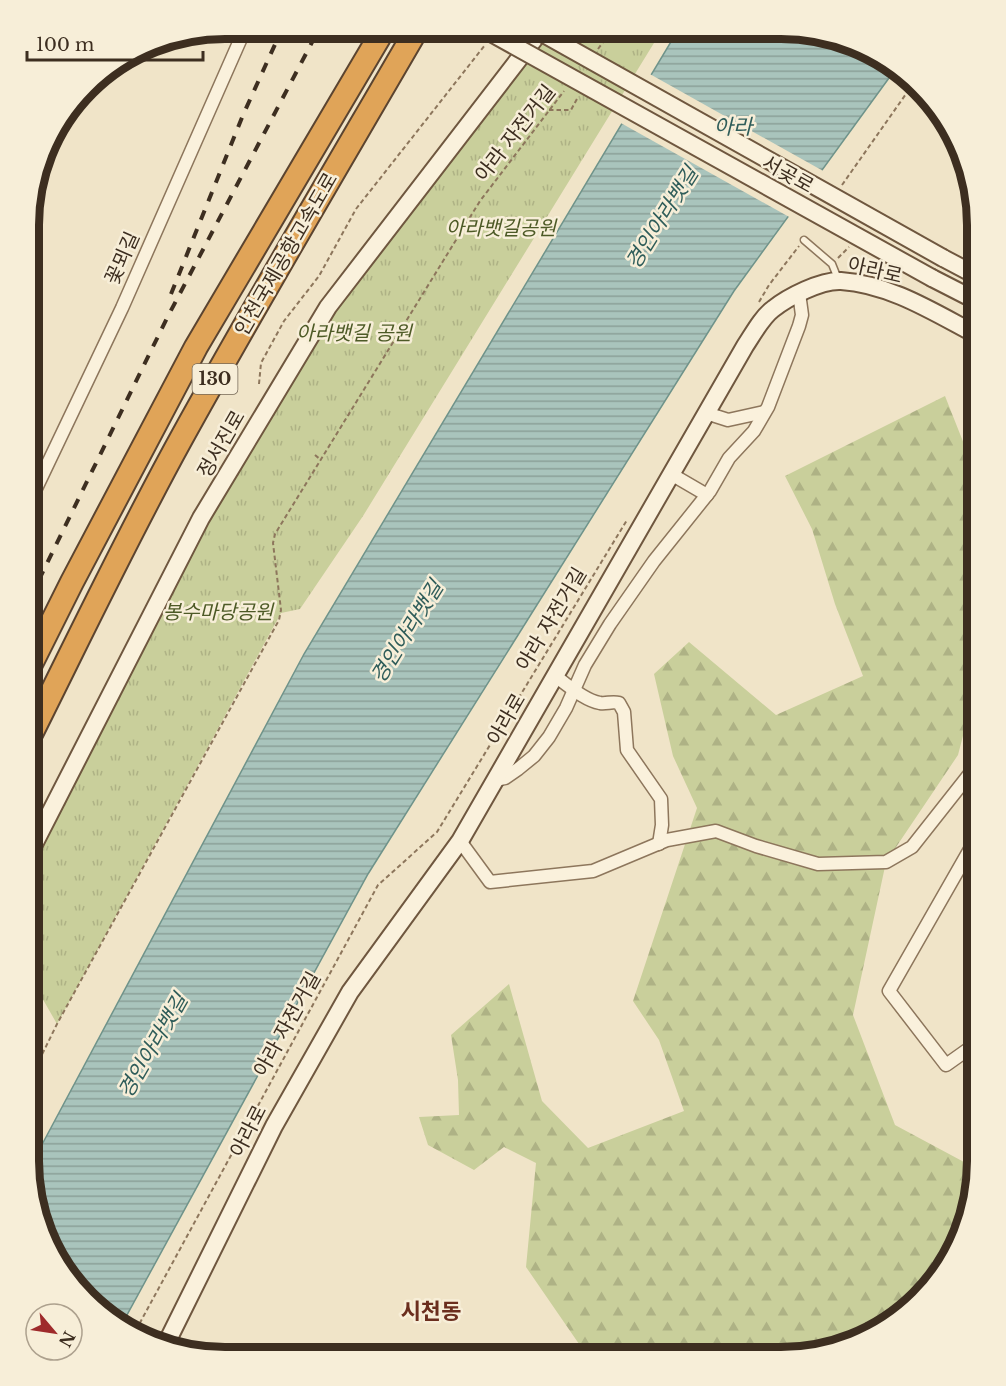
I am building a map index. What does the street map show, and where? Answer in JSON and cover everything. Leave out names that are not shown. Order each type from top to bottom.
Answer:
[{"type":"highway","name":"인천국제공항고속도로","points":[[39,648],[196,347],[378,39]]},
{"type":"highway","name":"인천국제공항고속도로","points":[[39,718],[114,566],[181,440],[297,234],[411,39]]},
{"type":"main road","name":"서곶로","points":[[496,39],[967,296]]},
{"type":"main road","name":"정서진로","points":[[39,834],[201,518],[328,307],[533,39]]},
{"type":"main road","name":"서곶로","points":[[556,39],[967,271]]},
{"type":"main road","name":"아라로","points":[[169,1338],[274,1126],[350,992],[460,841],[745,346],[764,308],[808,288],[839,281],[884,290],[920,304],[967,330]]},
{"type":"street","name":"꽃뫼길","points":[[39,482],[122,308],[240,39]]},
{"type":"street","points":[[495,780],[505,778],[534,756],[549,737],[566,708],[585,665],[610,624],[654,561],[707,495],[729,458],[754,431],[799,326],[802,315],[799,293]]},
{"type":"street","points":[[706,413],[728,420],[764,412]]},
{"type":"street","points":[[671,474],[707,495]]},
{"type":"street","points":[[555,676],[591,700],[603,704],[613,701],[619,703],[624,712],[627,750],[661,799],[662,825],[659,844]]},
{"type":"street","points":[[460,841],[490,882],[593,872],[667,840],[716,831],[756,846],[819,864],[886,862],[912,848],[967,777]]},
{"type":"street","points":[[967,854],[889,991],[946,1065],[967,1049]]},
{"type":"lane","points":[[804,240],[832,264],[839,281]]},
{"type":"path","points":[[259,384],[261,363],[284,321],[319,276],[356,209],[483,39]]},
{"type":"path","points":[[594,54],[605,39]]},
{"type":"path","name":"아라 자전거길","points":[[39,1061],[279,620],[282,610],[273,538],[480,201],[568,86]]},
{"type":"path","points":[[836,193],[909,90]]},
{"type":"path","points":[[549,110],[571,110],[579,96]]},
{"type":"path","points":[[764,308],[769,285],[804,240]]},
{"type":"path","points":[[315,454],[321,460]]},
{"type":"path","name":"아라 자전거길","points":[[138,1326],[378,885],[437,832],[628,519]]},
{"type":"green space","points":[[534,39],[656,39],[363,516],[300,609],[281,613],[57,1024],[39,992],[39,834],[201,518],[328,307]]},
{"type":"green space","points":[[945,396],[967,452],[967,720],[958,755],[886,862],[853,1015],[895,1125],[967,1164],[963,1198],[948,1243],[936,1265],[921,1284],[885,1316],[841,1337],[806,1345],[781,1347],[581,1347],[526,1267],[536,1163],[504,1147],[474,1170],[428,1145],[419,1117],[459,1115],[458,1080],[451,1035],[509,984],[542,1101],[588,1148],[684,1111],[659,1040],[633,1001],[697,808],[673,756],[654,674],[689,642],[776,715],[863,676],[835,604],[812,529],[785,476]]},
{"type":"water","name":"아라","points":[[673,39],[806,41],[841,49],[863,58],[891,75],[734,291],[368,874],[125,1318],[102,1301],[85,1284],[70,1265],[58,1243],[43,1198],[39,1150],[304,654]]},
{"type":"pier","points":[[648,73],[825,172],[791,218],[619,122]]},
{"type":"railway","points":[[171,294],[243,115],[277,39]]},
{"type":"railway","points":[[39,580],[167,318],[314,39]]},
{"type":"district","name":"시천동","points":[[431,1311]]},
{"type":"water label","name":"경인아라뱃길","points":[[662,218]]},
{"type":"water label","name":"경인아라뱃길","points":[[407,632]]},
{"type":"water label","name":"경인아라뱃길","points":[[153,1046]]},
{"type":"park label","name":"아라뱃길공원","points":[[501,228]]},
{"type":"park label","name":"아라뱃길 공원","points":[[354,333]]},
{"type":"park label","name":"봉수마당공원","points":[[218,612]]}]
